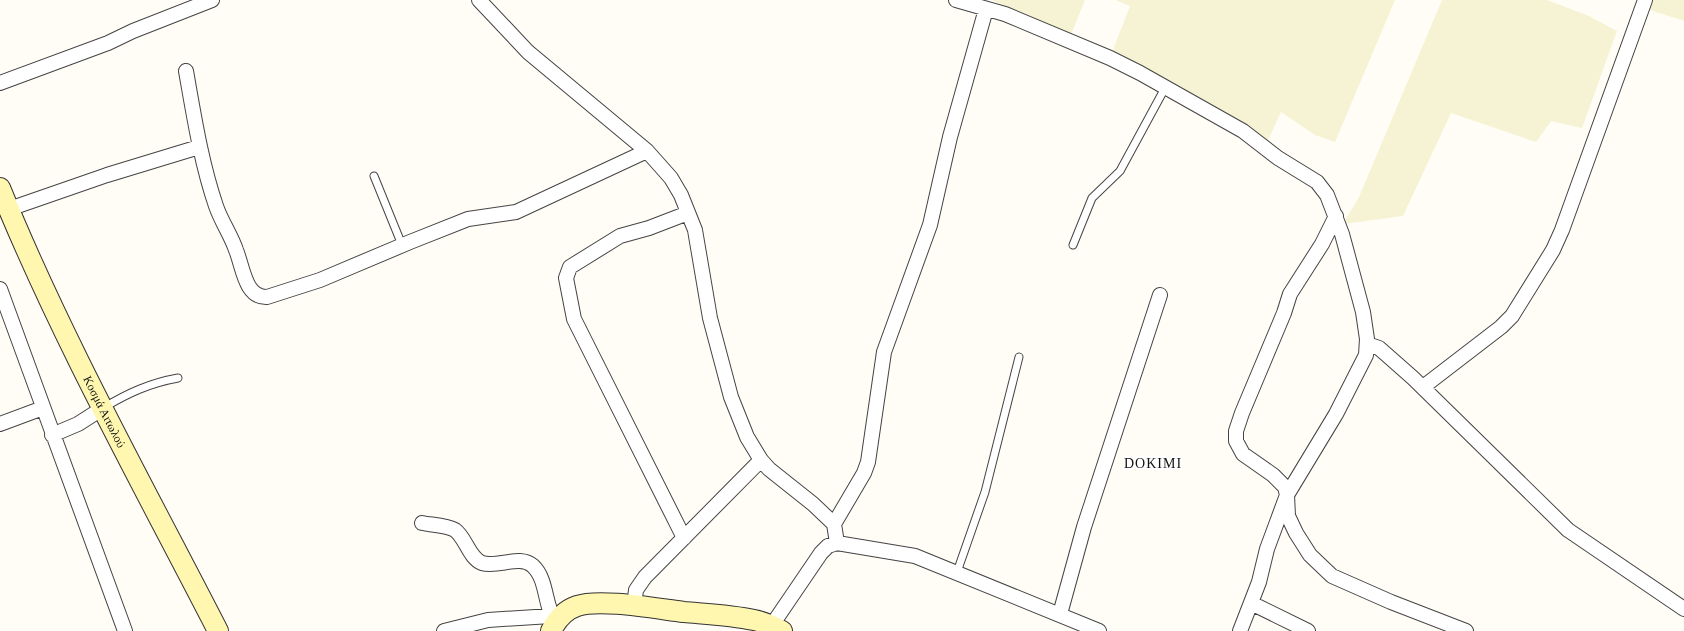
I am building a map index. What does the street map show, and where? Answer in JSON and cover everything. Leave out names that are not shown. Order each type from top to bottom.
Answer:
[{"type":"main road","name":"Κοσμά Αιτωλού","points":[[0,188],[103,408],[218,631]]},
{"type":"main road","points":[[553,623],[564,613],[578,606],[634,606],[740,617],[777,628]]},
{"type":"street","points":[[0,83],[108,43],[133,31],[212,0]]},
{"type":"street","points":[[479,0],[528,52],[647,151],[671,178],[681,195],[695,230],[710,318],[725,376],[738,417],[750,443],[769,469],[813,504],[834,524],[837,543]]},
{"type":"street","points":[[957,0],[1005,14],[1110,58],[1243,131],[1278,158],[1317,182],[1327,195],[1336,216],[1363,312],[1367,344],[1364,360],[1336,414],[1287,495],[1267,549],[1251,603],[1240,631]]},
{"type":"street","points":[[1423,387],[1501,327],[1512,316],[1553,250],[1571,207],[1645,0]]},
{"type":"street","points":[[834,524],[864,473],[868,462],[884,352],[930,225],[950,137],[986,9]]},
{"type":"street","points":[[186,71],[199,147],[216,206],[236,250],[250,290],[255,295],[260,297],[267,297],[320,280],[468,219],[516,212],[647,151]]},
{"type":"street","points":[[9,209],[107,175],[199,147]]},
{"type":"street","points":[[684,538],[574,319],[566,278],[570,267],[620,236],[650,228],[688,213]]},
{"type":"street","points":[[1336,216],[1322,244],[1290,294],[1236,431],[1236,441],[1242,452],[1285,487],[1288,516],[1304,548],[1316,563],[1332,576],[1391,602],[1466,631]]},
{"type":"street","points":[[0,290],[124,631]]},
{"type":"street","points":[[1060,614],[1084,527],[1160,295]]},
{"type":"street","points":[[1367,344],[1379,348],[1423,387],[1568,530],[1684,609]]},
{"type":"street","points":[[0,424],[43,408]]},
{"type":"street","points":[[52,435],[78,424],[103,408]]},
{"type":"street","points":[[634,606],[636,590],[642,580],[761,460]]},
{"type":"street","points":[[422,523],[453,529],[476,558],[484,563],[524,562],[534,567],[543,585],[553,623],[488,620],[444,631]]},
{"type":"street","points":[[777,628],[821,553],[828,546],[837,543],[915,556],[1099,631]]},
{"type":"street","points":[[1251,603],[1308,631]]},
{"type":"lane","points":[[1073,245],[1092,198],[1120,170],[1165,88]]},
{"type":"lane","points":[[374,176],[402,245]]},
{"type":"lane","points":[[957,572],[985,492],[1019,357]]},
{"type":"lane","points":[[103,408],[137,389],[155,382],[178,378]]},
{"type":"shaded area","points":[[992,0],[1085,0],[1070,37]]},
{"type":"shaded area","points":[[1116,0],[1395,0],[1335,142],[1315,135],[1281,112],[1265,147],[1111,55],[1130,6]]},
{"type":"shaded area","points":[[1442,0],[1547,0],[1589,16],[1617,31],[1582,128],[1551,121],[1536,142],[1451,113],[1403,216],[1343,224],[1359,197]]},
{"type":"shaded area","points":[[1646,0],[1684,0],[1684,21],[1644,8]]},
{"type":"district","name":"DOKIMI","points":[[1153,463]]}]
